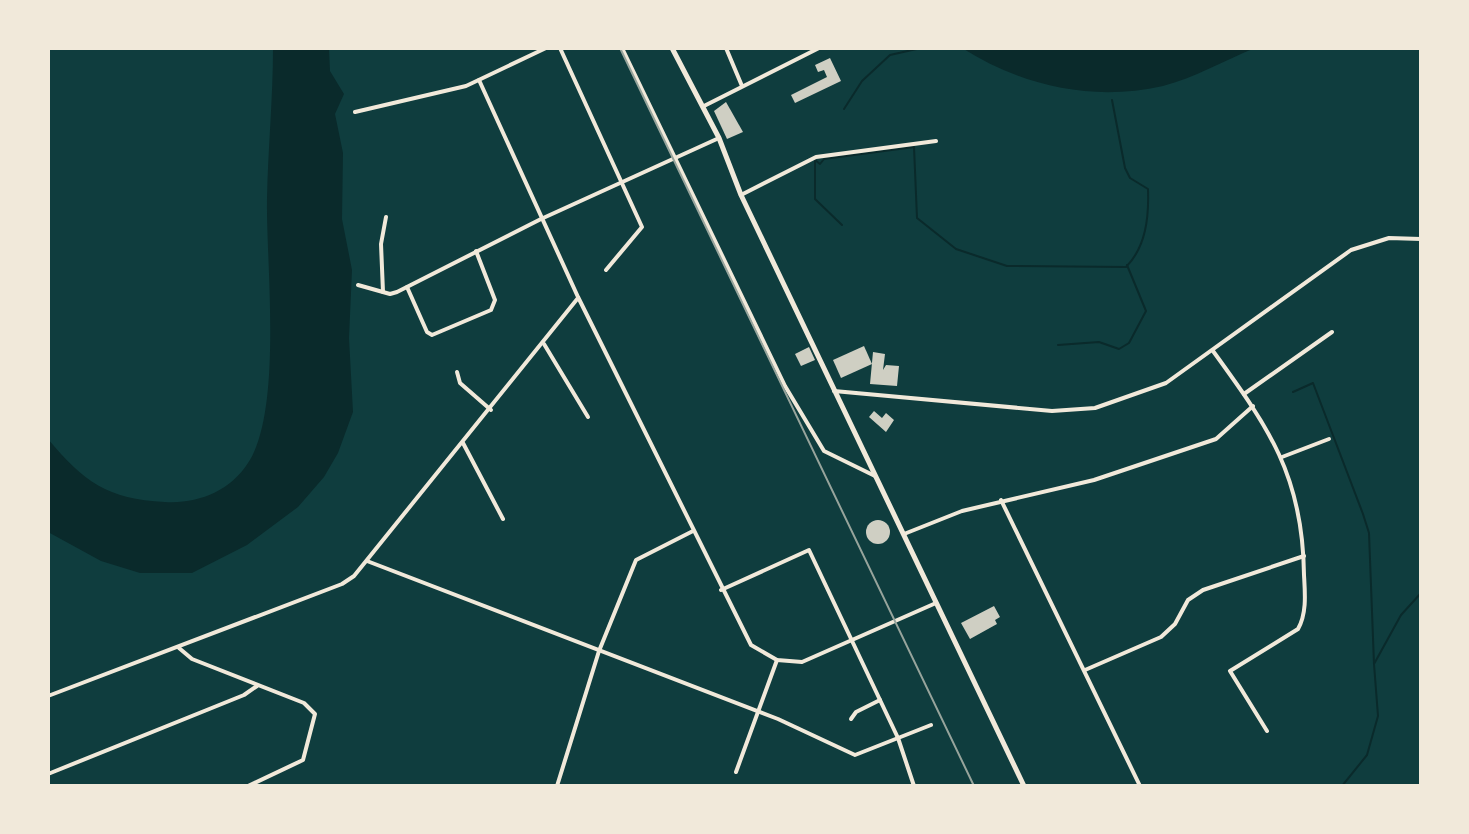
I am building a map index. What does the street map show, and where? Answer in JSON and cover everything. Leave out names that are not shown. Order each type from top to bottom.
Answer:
[{"type":"main road","points":[[672,48],[704,106],[741,195],[1024,786]]},
{"type":"street","points":[[355,112],[455,90],[546,48]]},
{"type":"street","points":[[560,48],[642,227],[606,270]]},
{"type":"street","points":[[622,48],[785,386],[824,451],[877,477]]},
{"type":"street","points":[[726,48],[742,86]]},
{"type":"street","points":[[704,106],[819,48]]},
{"type":"street","points":[[479,80],[578,297],[751,645],[777,660],[812,659],[937,602]]},
{"type":"street","points":[[358,285],[390,294],[541,219],[719,138]]},
{"type":"street","points":[[741,195],[816,157],[936,141]]},
{"type":"street","points":[[383,292],[381,244],[386,217]]},
{"type":"street","points":[[834,391],[1075,411],[1095,408],[1166,383],[1351,250],[1389,238],[1421,239]]},
{"type":"street","points":[[407,287],[427,332],[432,335],[491,310],[495,300],[476,251]]},
{"type":"street","points":[[48,696],[342,584],[367,561],[491,410],[578,297]]},
{"type":"street","points":[[1244,394],[1332,332]]},
{"type":"street","points":[[544,343],[588,417]]},
{"type":"street","points":[[1213,351],[1253,406],[1282,457],[1302,532],[1305,601],[1298,629],[1230,671],[1267,731]]},
{"type":"street","points":[[457,372],[460,383],[491,410]]},
{"type":"street","points":[[904,534],[1001,499],[1094,480],[1216,439],[1253,406]]},
{"type":"street","points":[[1282,457],[1329,439]]},
{"type":"street","points":[[463,443],[503,519]]},
{"type":"street","points":[[1001,499],[1140,786]]},
{"type":"street","points":[[557,786],[599,651],[636,560],[693,531]]},
{"type":"street","points":[[721,590],[809,550],[898,738],[914,786]]},
{"type":"street","points":[[1084,671],[1161,637],[1175,624],[1188,600],[1203,590],[1304,556]]},
{"type":"street","points":[[367,561],[755,712],[855,755],[931,725]]},
{"type":"street","points":[[179,648],[192,659],[311,706],[314,724],[299,764],[248,786]]},
{"type":"street","points":[[736,772],[755,712],[777,660]]},
{"type":"street","points":[[48,774],[244,695],[257,686]]},
{"type":"street","points":[[851,719],[856,712],[880,700]]},
{"type":"water","points":[[273,48],[329,48],[330,71],[344,94],[335,114],[343,153],[342,219],[352,270],[349,338],[353,412],[338,453],[324,477],[298,507],[247,545],[192,573],[140,573],[101,561],[48,532],[48,439],[73,467],[98,486],[145,500],[177,502],[201,498],[223,488],[248,463],[259,439],[269,374],[267,199]]},
{"type":"water","points":[[962,48],[1255,48],[1175,83],[1136,91],[1110,92],[1084,91],[1033,81]]},
{"type":"building","points":[[830,58],[841,81],[795,103],[791,95],[827,77],[824,70],[818,72],[815,65]]},
{"type":"building","points":[[726,102],[743,132],[727,139],[714,111]]},
{"type":"building","points":[[864,346],[872,364],[841,378],[833,360]]},
{"type":"building","points":[[809,347],[815,360],[801,366],[795,354]]},
{"type":"building","points":[[873,352],[885,354],[883,370],[886,365],[899,366],[897,386],[870,384]]},
{"type":"building","points":[[874,411],[882,418],[886,413],[894,420],[886,432],[869,417]]},
{"type":"building","points":[[878,520],[886,524],[890,532],[886,540],[878,544],[870,540],[866,532],[870,524]]},
{"type":"building","points":[[994,606],[1000,617],[995,620],[997,624],[970,639],[961,623]]},
{"type":"waterway","points":[[844,109],[862,81],[890,55],[921,48]]},
{"type":"waterway","points":[[842,225],[815,199],[815,160],[820,164],[824,159],[914,147],[917,218],[956,249],[1007,266],[1126,267],[1138,250],[1145,231],[1148,189],[1130,178],[1125,168],[1112,100]]},
{"type":"waterway","points":[[1058,345],[1099,342],[1119,349],[1129,343],[1146,311],[1127,265]]},
{"type":"waterway","points":[[1293,392],[1313,383],[1369,533],[1374,664]]},
{"type":"waterway","points":[[1342,786],[1367,755],[1378,716],[1374,664],[1401,615],[1421,593]]},
{"type":"railway","points":[[620,48],[974,786]]}]
